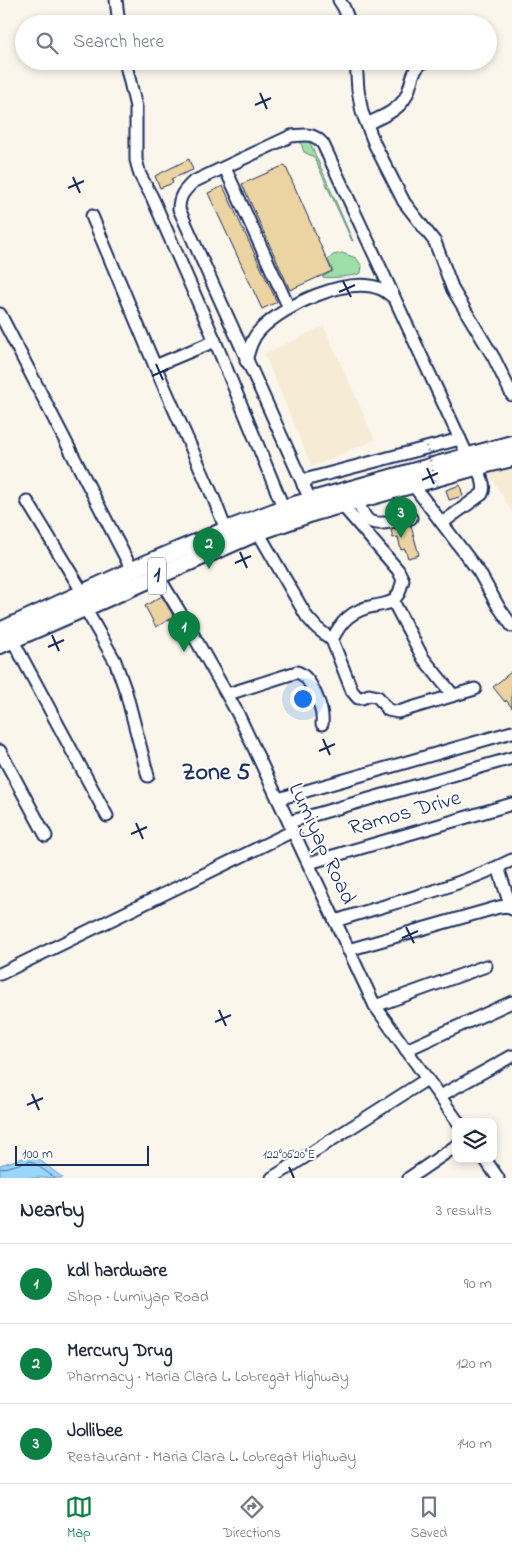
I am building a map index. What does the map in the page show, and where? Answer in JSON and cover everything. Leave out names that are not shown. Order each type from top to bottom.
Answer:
[{"type":"highway","name":"1","points":[[313,506],[349,503],[413,485],[512,444]]},
{"type":"highway","name":"1","points":[[84,600],[132,570],[154,569],[226,530],[471,461],[512,458]]},
{"type":"highway","name":"1","points":[[4,638],[154,569],[258,532],[286,514]]},
{"type":"street","points":[[116,0],[118,15]]},
{"type":"street","points":[[339,0],[347,15]]},
{"type":"street","points":[[127,70],[136,108],[136,160],[140,175],[152,197],[215,341],[286,514]]},
{"type":"street","points":[[357,70],[362,112],[375,145],[404,202],[435,242],[453,290],[494,358],[512,394]]},
{"type":"street","points":[[367,124],[392,111],[402,102],[408,92],[415,70]]},
{"type":"street","points":[[313,506],[179,209],[182,193],[193,182],[291,136],[306,135],[317,137],[323,144],[484,487],[482,494],[442,522]]},
{"type":"street","points":[[225,168],[289,308]]},
{"type":"street","points":[[92,216],[155,366],[214,498],[226,530]]},
{"type":"street","points":[[246,361],[249,346],[260,330],[289,308],[310,298],[344,287],[368,285],[382,289],[395,299]]},
{"type":"street","points":[[0,314],[132,570]]},
{"type":"street","points":[[155,366],[215,341]]},
{"type":"street","points":[[303,485],[308,479],[460,439]]},
{"type":"street","points":[[413,485],[479,572],[498,606],[512,626]]},
{"type":"street","points":[[27,502],[84,600],[115,661],[126,692],[148,776]]},
{"type":"street","points":[[349,503],[367,520],[372,522],[388,522],[411,518]]},
{"type":"street","points":[[332,640],[348,616],[359,610],[393,601],[402,584],[402,576],[349,503]]},
{"type":"street","points":[[258,532],[307,617],[332,640],[352,691],[358,698],[369,695],[378,696],[388,710],[398,712],[475,689]]},
{"type":"street","name":"Lumiyap Road","points":[[154,569],[228,694],[310,863],[375,1006],[455,1118]]},
{"type":"street","points":[[393,601],[423,658],[453,696]]},
{"type":"street","points":[[4,638],[107,816]]},
{"type":"street","points":[[228,694],[297,672],[306,677],[322,708],[322,724]]},
{"type":"street","points":[[278,799],[512,732]]},
{"type":"street","points":[[0,751],[46,836]]},
{"type":"street","points":[[0,974],[291,827],[512,758]]},
{"type":"street","name":"Ramos Drive","points":[[310,863],[512,804]]},
{"type":"street","points":[[335,921],[437,890],[512,860]]},
{"type":"street","points":[[498,867],[511,909]]},
{"type":"street","points":[[348,950],[499,907],[507,906],[511,909]]},
{"type":"street","points":[[375,1006],[486,966]]},
{"type":"street","points":[[406,1050],[512,1002]]},
{"type":"street","points":[[440,1096],[512,1056]]},
{"type":"street","points":[[272,1178],[427,1079]]},
{"type":"street","points":[[409,1178],[452,1149]]},
{"type":"street","points":[[488,1163],[498,1178]]},
{"type":"path","points":[[425,441],[437,486]]},
{"type":"shaded area","points":[[324,326],[375,440],[312,467],[264,354]]},
{"type":"shaded area","points":[[512,467],[512,512],[488,473]]},
{"type":"green space","points":[[300,141],[308,141],[311,145],[353,241],[314,157],[304,152]]},
{"type":"green space","points":[[342,253],[356,258],[362,266],[361,273],[342,277],[322,277],[333,271],[328,260],[333,255]]},
{"type":"water","points":[[33,1155],[63,1178],[0,1178],[0,1165]]},
{"type":"building","points":[[189,159],[193,170],[171,179],[173,183],[160,188],[155,176]]},
{"type":"building","points":[[285,165],[332,271],[290,290],[242,184]]},
{"type":"building","points":[[223,186],[277,302],[262,309],[208,193]]},
{"type":"building","points":[[460,485],[463,496],[449,500],[446,490]]},
{"type":"building","points":[[411,526],[419,555],[408,558],[405,549],[401,550],[398,537],[393,538],[391,530]]},
{"type":"building","points":[[162,596],[174,617],[156,627],[145,606]]},
{"type":"building","points":[[512,671],[512,708],[493,687]]},
{"type":"place","name":"Jollibee","points":[[401,538]]},
{"type":"place","name":"Mercury Drug","points":[[209,569]]},
{"type":"place","name":"kdl hardware","points":[[184,652]]},
{"type":"district","name":"Zone 5","points":[[216,773]]}]
